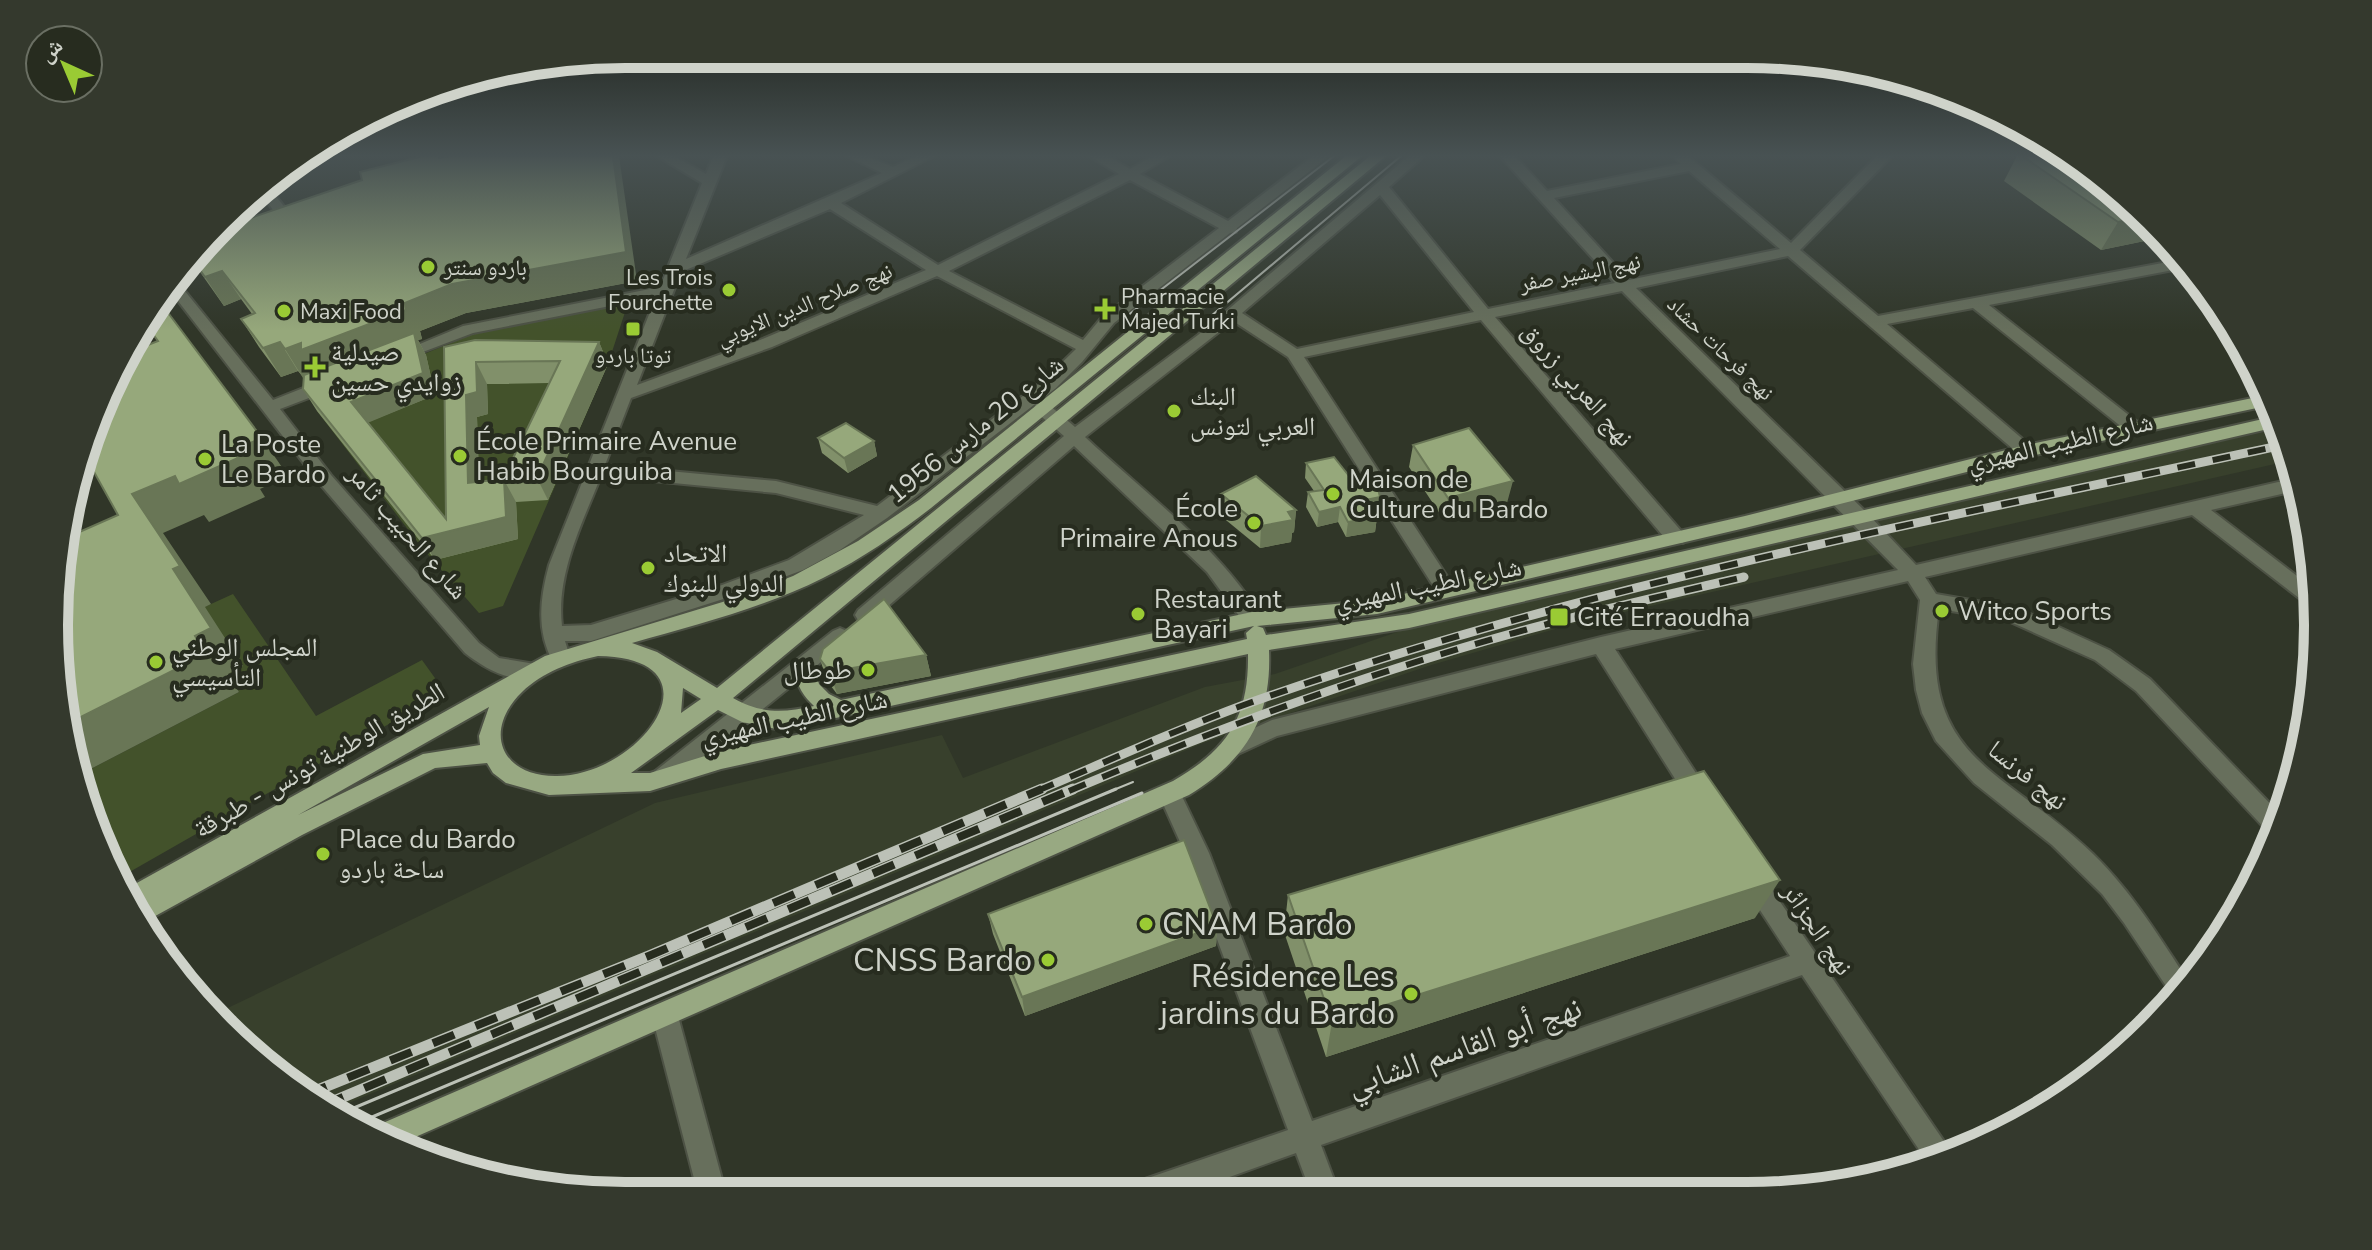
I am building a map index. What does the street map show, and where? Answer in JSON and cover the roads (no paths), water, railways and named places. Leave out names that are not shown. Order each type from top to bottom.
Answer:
[{"type":"main road","name":"شارع 20 مارس 1956","points":[[653,743],[719,698],[1038,436],[1050,414],[1286,214]]},
{"type":"main road","name":"شارع 20 مارس 1956","points":[[569,655],[745,602],[804,579],[843,559],[907,518],[1050,414],[1305,214]]},
{"type":"main road","name":"شارع الطيب المهيري","points":[[663,667],[689,679],[742,713],[781,722],[1252,619],[1377,607],[1676,538],[2026,451],[2258,402]]},
{"type":"main road","name":"شارع الطيب المهيري","points":[[587,782],[633,783],[659,779],[721,760],[1259,644],[1409,621],[2266,424]]},
{"type":"main road","points":[[395,1132],[1170,795],[1209,771],[1236,746],[1251,718],[1259,644],[1252,619]]},
{"type":"main road","points":[[608,648],[636,651],[663,667],[673,689],[673,702],[663,730],[653,743],[628,763],[587,782],[554,787],[534,784],[508,773],[493,754],[490,740],[497,711],[506,696],[534,671],[569,655],[608,648]]},
{"type":"main road","points":[[805,667],[805,676],[822,703],[842,709]]},
{"type":"main road","name":"الطريق الوطنية تونس - طبرقة","points":[[138,894],[534,671]]},
{"type":"main road","name":"الطريق الوطنية تونس - طبرقة","points":[[146,909],[294,828],[431,760],[493,754]]},
{"type":"street","points":[[569,655],[552,634],[549,612],[552,586],[562,551],[628,394],[697,214]]},
{"type":"street","points":[[676,269],[804,214]]},
{"type":"street","points":[[849,214],[940,272],[1084,347]]},
{"type":"street","name":"نهج صلاح الدين الايوبي","points":[[628,394],[794,335],[940,272],[1052,214]]},
{"type":"street","points":[[1204,214],[1231,229]]},
{"type":"street","name":"شارع 20 مارس 1956","points":[[552,634],[591,633],[729,590],[796,565],[833,545],[880,514],[1050,384],[1116,314],[1249,214]]},
{"type":"street","points":[[659,779],[678,768],[742,713],[805,667],[1076,435],[1233,314],[1349,214]]},
{"type":"street","name":"نهج العربي زروق","points":[[1403,214],[1484,314],[1676,538]]},
{"type":"street","name":"نهج فرحات حشاد","points":[[1561,214],[1625,285],[1842,498],[1913,574]]},
{"type":"street","points":[[1749,214],[2026,451]]},
{"type":"street","points":[[1791,251],[1827,214]]},
{"type":"street","name":"نهج البشير صفر","points":[[1294,354],[1791,251]]},
{"type":"street","points":[[1877,321],[2172,266]]},
{"type":"street","points":[[381,363],[486,324],[666,290]]},
{"type":"street","name":"شارع الحبيب ثامر","points":[[179,292],[268,408],[371,534],[472,648],[494,665],[534,671]]},
{"type":"street","points":[[1976,302],[2134,428]]},
{"type":"street","points":[[1233,314],[1294,354],[1446,590]]},
{"type":"street","points":[[429,344],[445,355],[460,353]]},
{"type":"street","points":[[268,408],[355,374]]},
{"type":"street","points":[[1050,414],[1076,435],[1118,479],[1221,575],[1252,619]]},
{"type":"street","points":[[597,470],[794,489],[834,498],[880,514]]},
{"type":"street","points":[[1236,746],[1272,729],[1601,645],[2286,487]]},
{"type":"street","points":[[2197,509],[2303,591]]},
{"type":"street","points":[[1913,574],[1930,600],[2010,613],[2102,655],[2143,685],[2269,818]]},
{"type":"street","name":"نهج فرنسا","points":[[1930,600],[1922,644],[1922,673],[1929,710],[1939,728],[1971,767],[2066,843],[2112,892],[2131,913],[2175,981]]},
{"type":"street","points":[[1601,645],[1712,817]]},
{"type":"street","points":[[1170,795],[1213,894],[1321,1182]]},
{"type":"street","name":"نهج الجزائر","points":[[1738,856],[1806,962],[1935,1149]]},
{"type":"street","name":"نهج أبو القاسم الشابي","points":[[1177,1182],[1806,962]]},
{"type":"street","points":[[665,1016],[709,1182]]},
{"type":"tram line","points":[[1127,316],[1259,214]]},
{"type":"tram line","points":[[1198,327],[1332,214]]},
{"type":"tram line","points":[[1111,791],[1133,782]]},
{"type":"tram line","points":[[350,1109],[1116,789]]},
{"type":"tram line","points":[[368,1119],[1142,793]]},
{"type":"railway","points":[[1037,791],[1255,701],[1381,659],[1509,622],[1767,556],[2274,447]]},
{"type":"railway","points":[[1069,791],[1233,725],[1457,649],[1744,577]]},
{"type":"railway","points":[[318,1090],[651,955],[1042,789]]},
{"type":"railway","points":[[335,1100],[1073,789]]},
{"type":"place","name":"باردو سنتر","points":[[428,267]]},
{"type":"place","name":"Les Trois Fourchette","points":[[729,290]]},
{"type":"place","name":"Pharmacie Majed Turki","points":[[1105,309]]},
{"type":"place","name":"Maxi Food","points":[[284,311]]},
{"type":"place","name":"توتا باردو","points":[[633,329]]},
{"type":"place","name":"صيدلية زوايدي حسين","points":[[315,367]]},
{"type":"place","name":"البنك العربي لتونس","points":[[1174,411]]},
{"type":"place","name":"École Primaire Avenue Habib Bourguiba","points":[[460,456]]},
{"type":"place","name":"La Poste Le Bardo","points":[[205,459]]},
{"type":"place","name":"Maison de Culture du Bardo","points":[[1333,494]]},
{"type":"place","name":"École Primaire Anous","points":[[1254,523]]},
{"type":"place","name":"الاتحاد الدولي للبنوك","points":[[648,568]]},
{"type":"place","name":"Witco Sports","points":[[1942,611]]},
{"type":"place","name":"Restaurant Bayari","points":[[1138,614]]},
{"type":"place","name":"Cité Erraoudha","points":[[1559,617]]},
{"type":"place","name":"المجلس الوطني التأسيسي","points":[[156,662]]},
{"type":"place","name":"طوطال","points":[[868,670]]},
{"type":"place","name":"Place du Bardo ساحة باردو","points":[[323,854]]},
{"type":"place","name":"CNAM Bardo","points":[[1146,924]]},
{"type":"place","name":"CNSS Bardo","points":[[1048,960]]},
{"type":"place","name":"Résidence Les jardins du Bardo","points":[[1411,994]]}]
